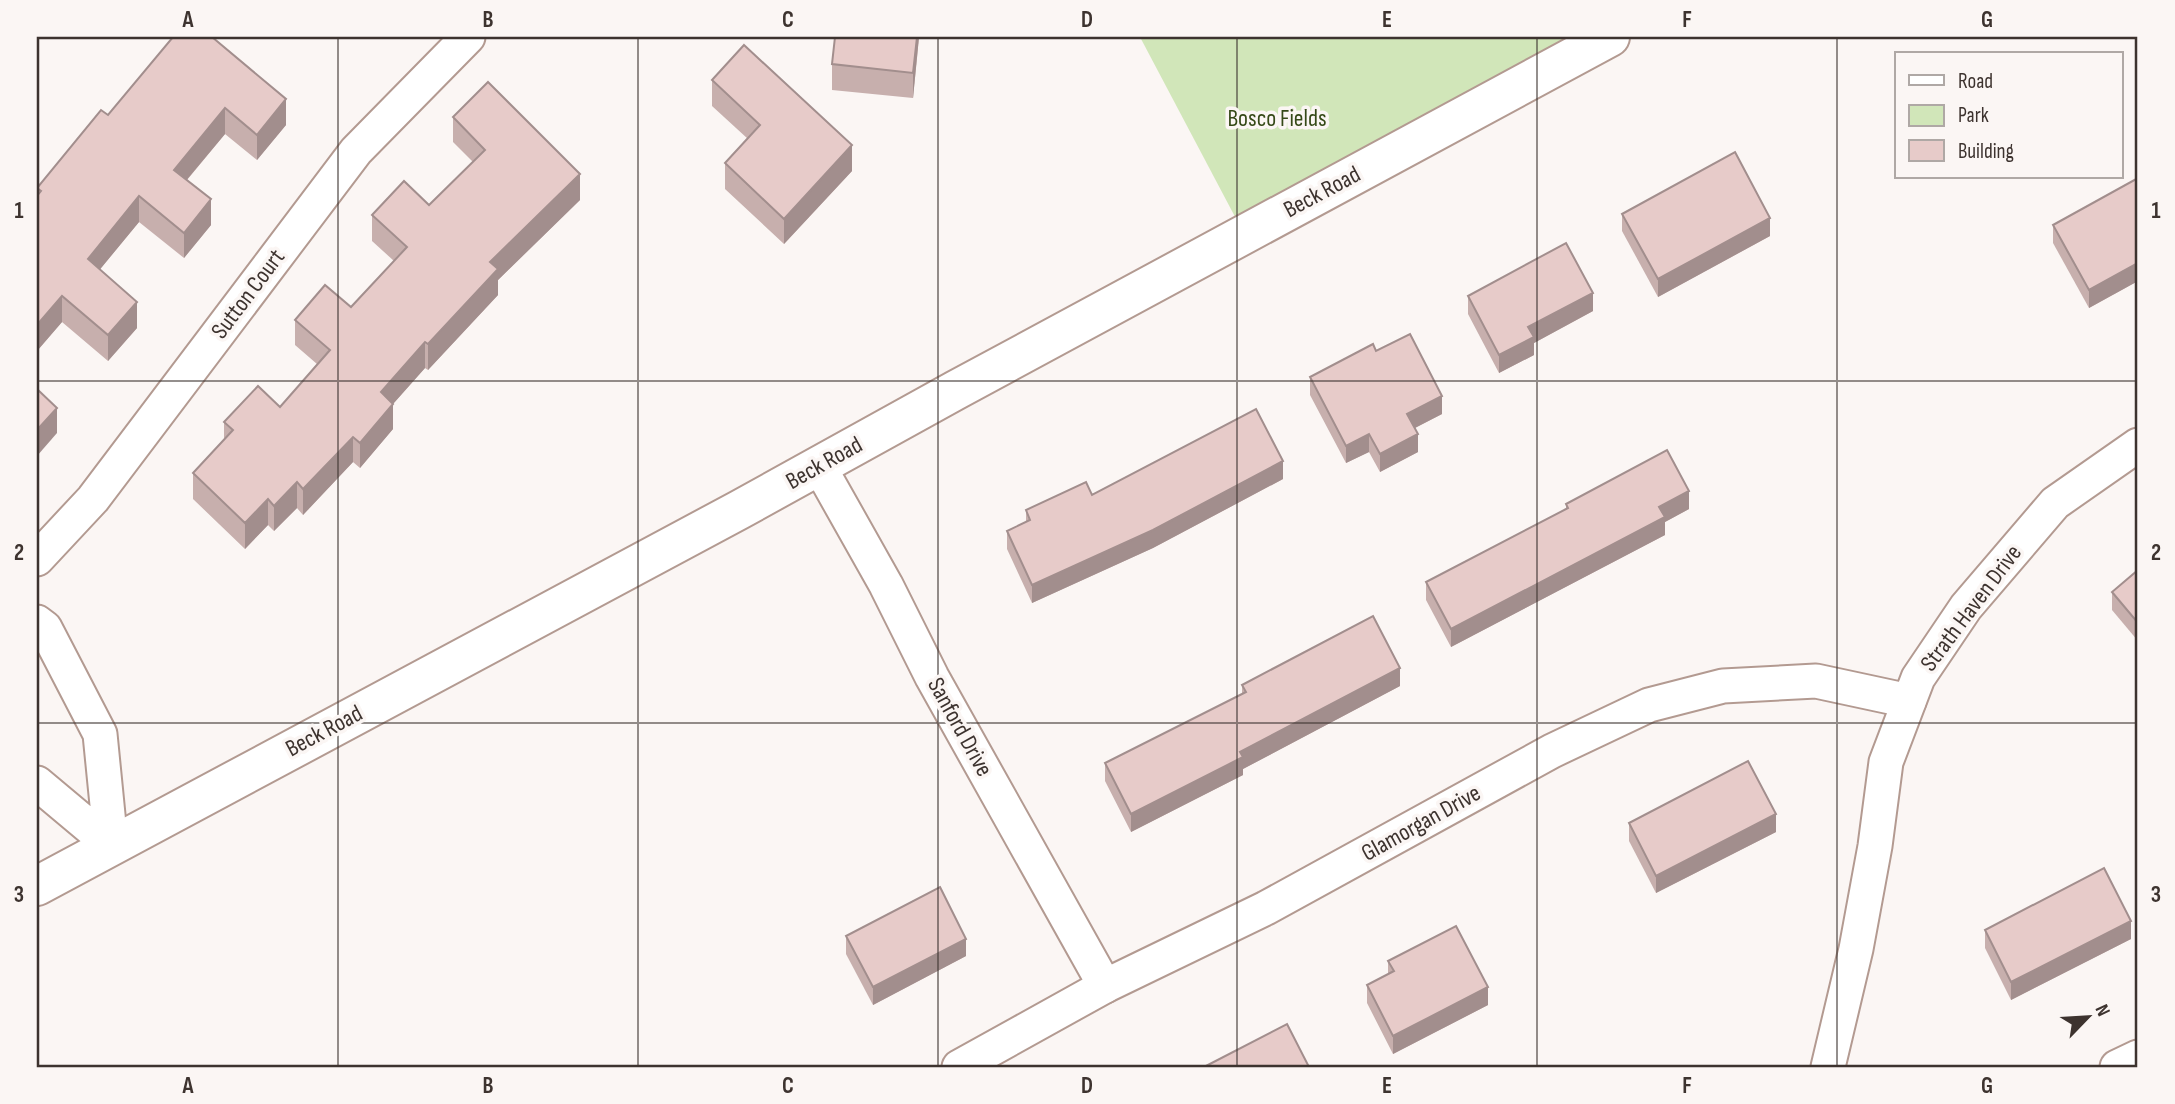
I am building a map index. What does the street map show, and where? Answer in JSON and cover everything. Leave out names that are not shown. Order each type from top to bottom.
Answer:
[{"type":"main road","name":"Beck Road","points":[[37,886],[1610,37]]},
{"type":"street","name":"Sutton Court","points":[[37,559],[93,499],[356,151],[468,37]]},
{"type":"street","name":"Strath Haven Drive","points":[[1828,1067],[1856,949],[1875,846],[1886,762],[1917,677],[1965,607],[2055,503],[2138,445]]},
{"type":"street","name":"Sanford Drive","points":[[819,466],[886,585],[932,677],[1105,986]]},
{"type":"street","points":[[37,622],[45,628],[100,734],[111,845]]},
{"type":"street","name":"Glamorgan Drive","points":[[959,1067],[1105,986],[1266,908],[1552,751],[1649,705],[1723,686],[1815,681],[1909,701]]},
{"type":"street","points":[[37,783],[111,845]]},
{"type":"street","points":[[2117,1067],[2138,1057]]},
{"type":"green space","name":"Bosco Fields","points":[[1140,37],[1600,37],[1242,230]]},
{"type":"building","points":[[173,37],[212,37],[286,99],[257,135],[225,108],[174,170],[211,199],[184,233],[139,196],[88,259],[137,302],[108,335],[62,296],[37,325],[37,196],[41,191],[37,188],[101,110],[108,115]]},
{"type":"building","points":[[835,37],[917,37],[913,73],[832,64]]},
{"type":"building","points":[[744,45],[852,145],[784,219],[725,163],[760,125],[712,80]]},
{"type":"building","points":[[488,82],[580,174],[490,262],[498,269],[428,344],[425,342],[381,392],[393,404],[360,443],[353,437],[303,489],[297,482],[274,506],[268,499],[245,523],[193,473],[233,430],[224,422],[258,386],[280,407],[330,350],[295,320],[325,285],[351,307],[407,247],[372,215],[404,181],[429,205],[485,150],[453,117]]},
{"type":"building","points":[[1735,152],[1770,218],[1658,279],[1622,214]]},
{"type":"building","points":[[2138,178],[2138,263],[2089,290],[2053,225]]},
{"type":"building","points":[[1566,243],[1593,293],[1528,327],[1534,337],[1499,355],[1468,296]]},
{"type":"building","points":[[1410,334],[1442,396],[1407,414],[1418,434],[1380,454],[1369,434],[1346,446],[1310,377],[1373,344],[1376,351]]},
{"type":"building","points":[[37,389],[57,408],[37,430]]},
{"type":"building","points":[[1256,409],[1283,461],[1153,530],[1032,585],[1007,531],[1030,520],[1026,510],[1086,482],[1092,495]]},
{"type":"building","points":[[1667,450],[1689,491],[1659,507],[1665,517],[1451,629],[1426,582],[1568,508],[1566,504]]},
{"type":"building","points":[[2138,570],[2138,623],[2112,592]]},
{"type":"building","points":[[1373,616],[1400,668],[1240,752],[1243,757],[1131,814],[1105,763],[1246,692],[1242,685]]},
{"type":"building","points":[[1748,761],[1776,814],[1656,876],[1629,823]]},
{"type":"building","points":[[2104,868],[2131,921],[2011,982],[1985,930]]},
{"type":"building","points":[[940,887],[966,939],[873,987],[846,936]]},
{"type":"building","points":[[1456,926],[1488,987],[1393,1036],[1367,985],[1394,971],[1388,961]]},
{"type":"building","points":[[1287,1024],[1309,1067],[1204,1067]]}]
